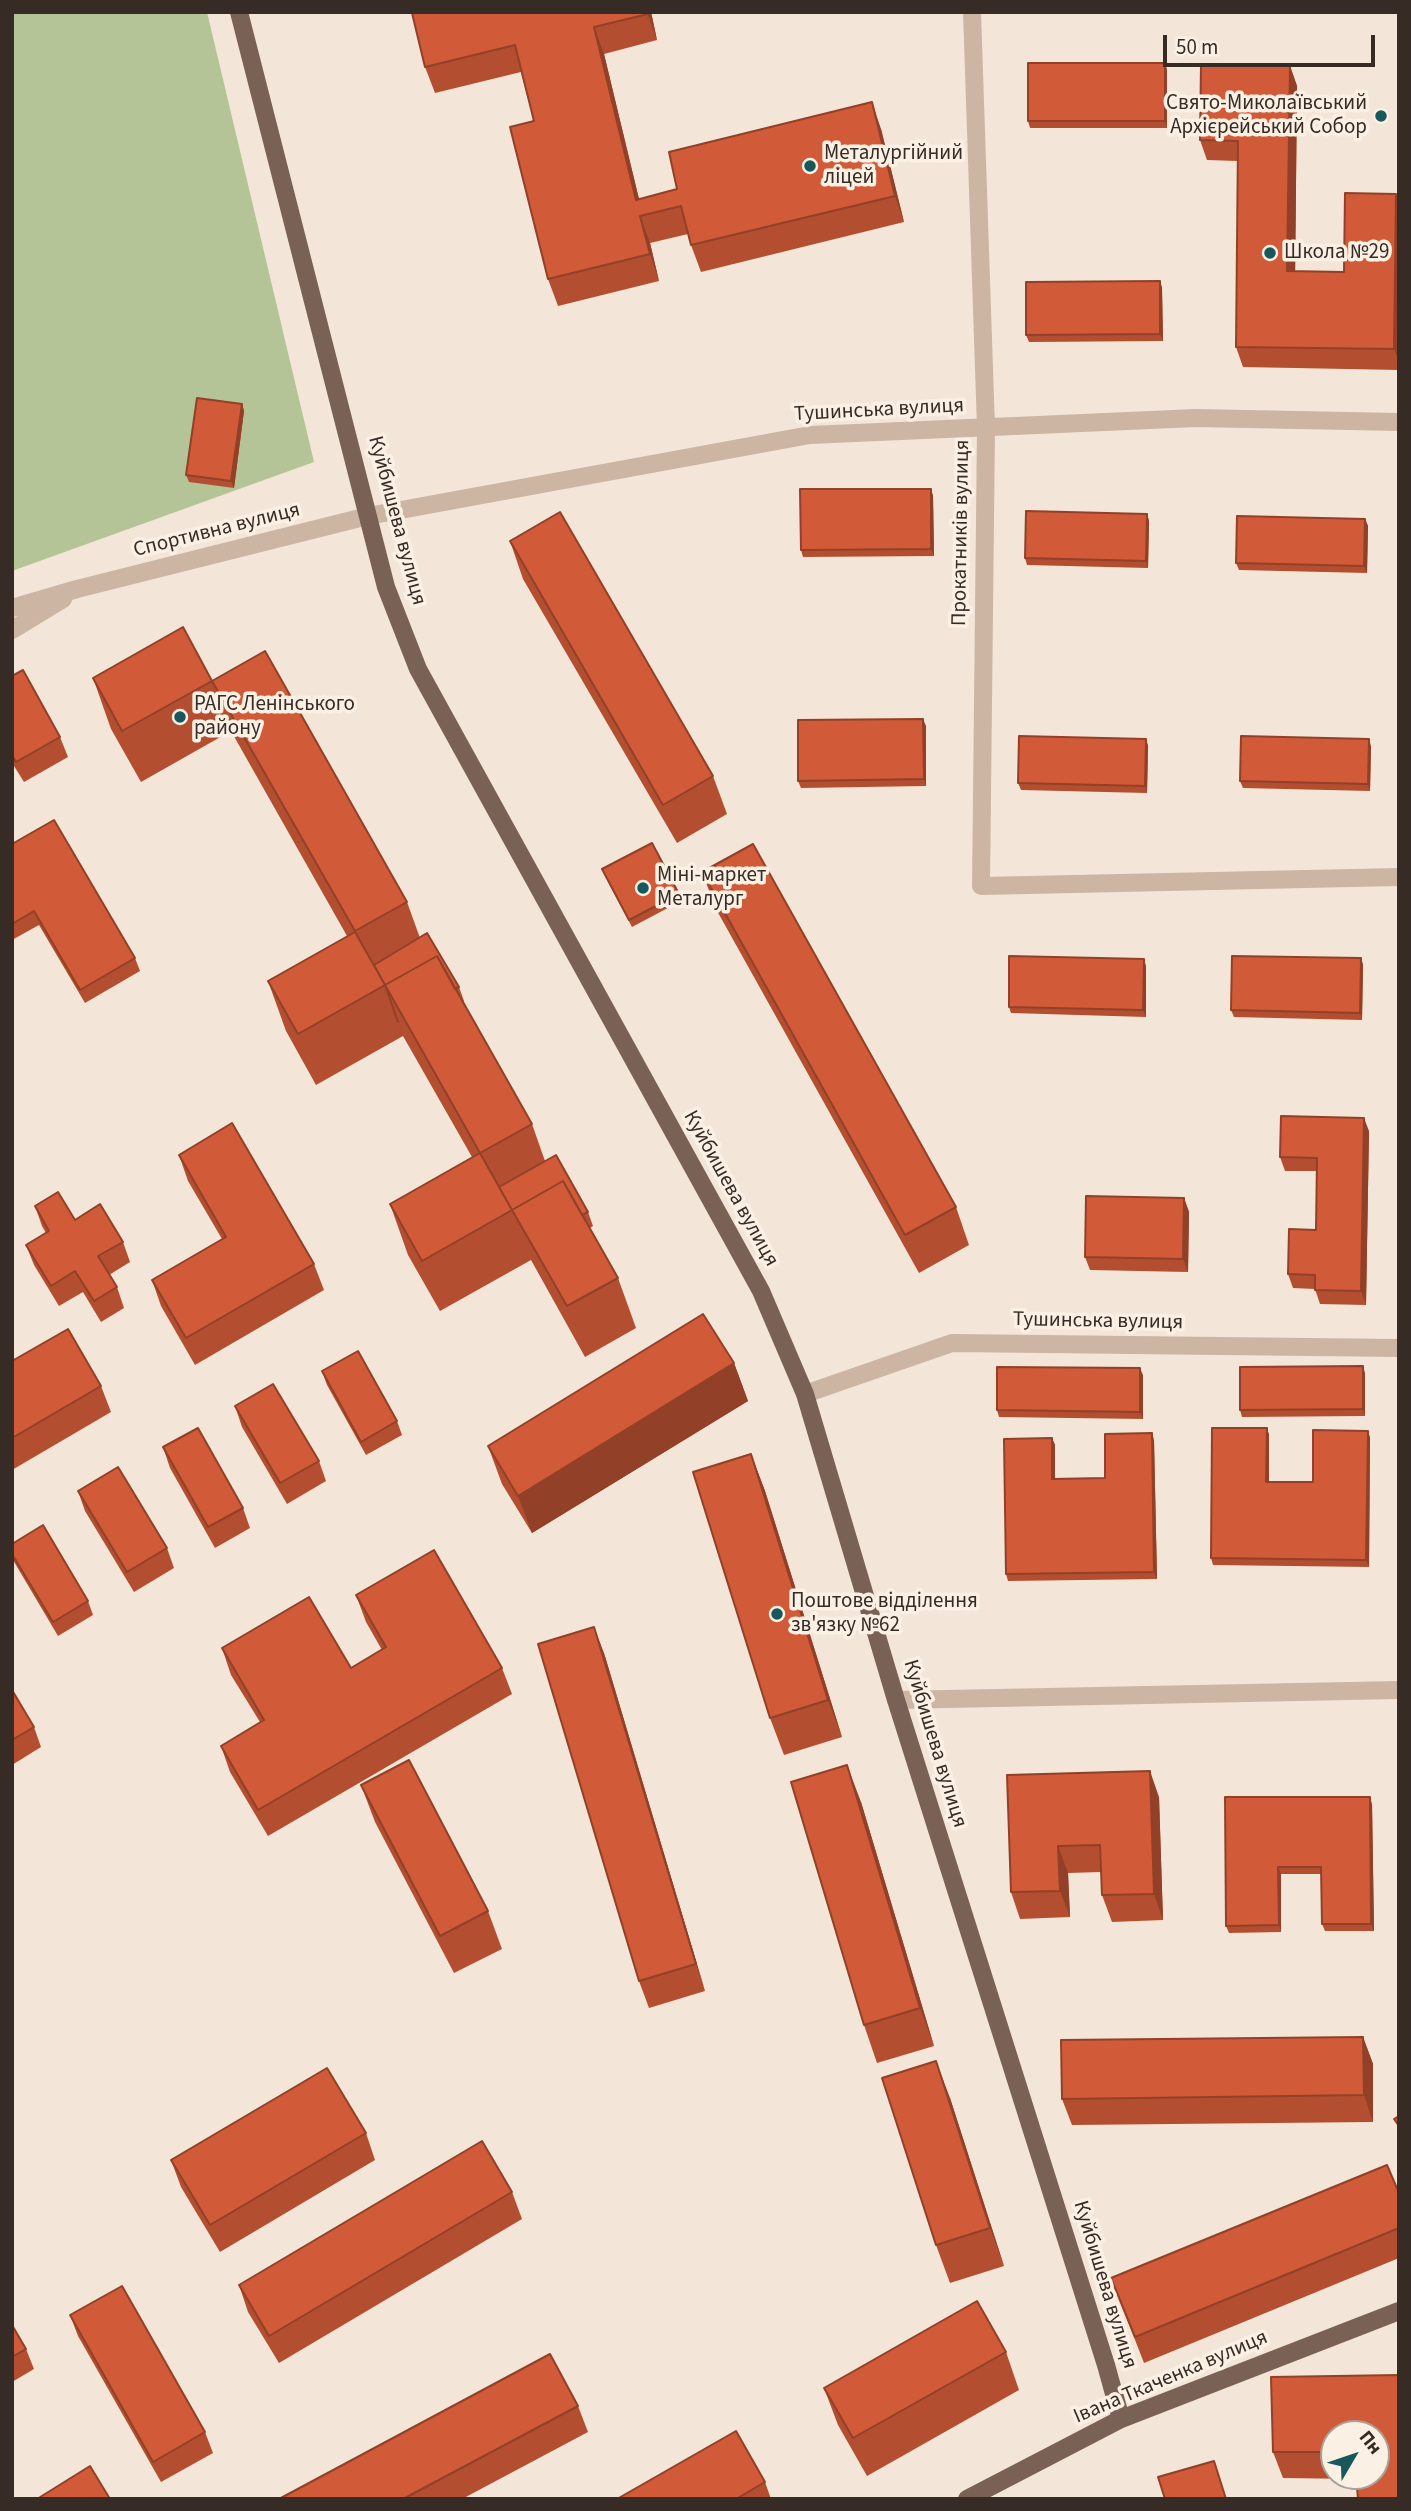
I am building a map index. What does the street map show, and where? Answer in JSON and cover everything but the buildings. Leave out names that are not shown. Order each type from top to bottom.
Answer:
[{"type":"main road","name":"Куйбишева вулиця","points":[[239,12],[386,587],[418,669],[761,1291],[805,1394],[896,1700],[1121,2418]]},
{"type":"main road","name":"Івана Ткаченка вулиця","points":[[967,2499],[1121,2418],[1399,2311]]},
{"type":"street","name":"Прокатників вулиця","points":[[972,12],[986,428],[981,886],[1399,877]]},
{"type":"street","name":"Тушинська вулиця","points":[[369,516],[810,435],[1196,418],[1399,422]]},
{"type":"street","name":"Спортивна вулиця","points":[[12,608],[77,589],[369,516]]},
{"type":"street","name":"Спортивна вулиця","points":[[12,630],[77,589]]},
{"type":"street","name":"Тушинська вулиця","points":[[805,1394],[952,1343],[1399,1348]]},
{"type":"street","points":[[896,1700],[1399,1690]]},
{"type":"green space","points":[[12,12],[207,12],[314,462],[12,571]]},
{"type":"place","name":"Свято-Миколаївський Архієрейський Собор","points":[[1381,116]]},
{"type":"place","name":"Металургійний ліцей","points":[[810,166]]},
{"type":"place","name":"Школа №29","points":[[1270,253]]},
{"type":"place","name":"РАГС Ленінського району","points":[[180,717]]},
{"type":"place","name":"Міні-маркет Металург","points":[[643,888]]},
{"type":"place","name":"Поштове відділення зв'язку №62","points":[[777,1614]]}]
